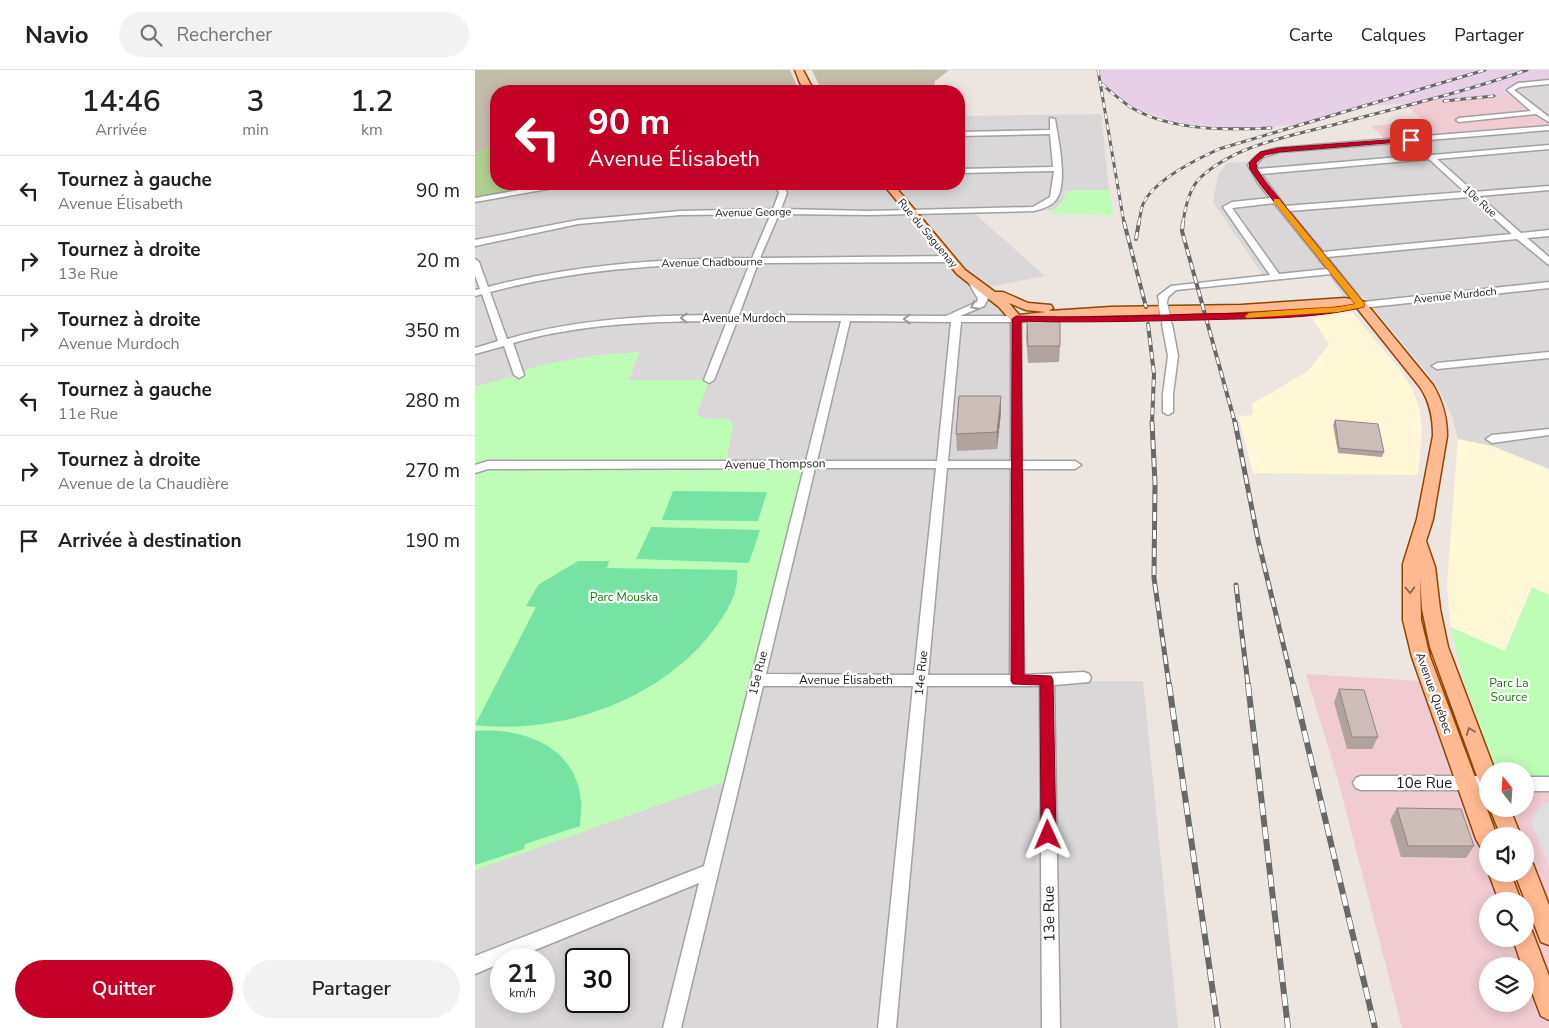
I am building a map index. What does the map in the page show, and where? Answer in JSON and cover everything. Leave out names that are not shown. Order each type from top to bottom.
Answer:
[{"type":"main road","points":[[799,70],[806,85]]},
{"type":"main road","name":"Rue du Saguenay","points":[[893,190],[961,272],[1003,304],[1016,319]]},
{"type":"main road","points":[[971,280],[997,294],[1026,306],[1092,311]]},
{"type":"main road","name":"Avenue Murdoch","points":[[1016,319],[1054,313],[1092,311],[1209,310],[1333,303],[1361,305]]},
{"type":"main road","name":"Avenue Murdoch","points":[[1016,319],[1057,320],[1260,316],[1338,310],[1361,305]]},
{"type":"main road","name":"Avenue Québec","points":[[1361,305],[1426,385],[1435,400],[1440,422],[1436,464],[1419,543],[1411,564],[1410,579],[1414,633],[1483,827]]},
{"type":"main road","name":"Avenue Québec","points":[[1419,543],[1427,567],[1431,609],[1439,647],[1482,762]]},
{"type":"main road","points":[[1529,882],[1549,934]]},
{"type":"main road","points":[[1527,947],[1549,1008]]},
{"type":"street","points":[[1549,82],[1522,84],[1510,90],[1514,95],[1549,120]]},
{"type":"street","points":[[1459,120],[1538,112]]},
{"type":"street","points":[[965,171],[1056,169],[1052,119]]},
{"type":"street","points":[[1361,305],[1255,172],[1253,163],[1263,153],[1279,150],[1549,128]]},
{"type":"street","points":[[965,134],[1053,132]]},
{"type":"street","name":"10e Rue","points":[[1411,140],[1549,262]]},
{"type":"street","points":[[1255,172],[1549,148]]},
{"type":"street","name":"Avenue George","points":[[475,243],[544,228],[599,220],[680,213],[775,211],[911,212],[1034,209],[1052,201],[1054,198],[1058,178],[1056,169]]},
{"type":"street","points":[[1284,210],[1549,188]]},
{"type":"street","points":[[475,200],[531,190]]},
{"type":"street","points":[[709,380],[783,193],[782,190]]},
{"type":"street","points":[[1276,277],[1227,207],[1232,204],[1277,200]]},
{"type":"street","points":[[1321,254],[1549,233]]},
{"type":"street","name":"Avenue Chadbourne","points":[[480,291],[528,279],[606,267],[665,262],[951,259]]},
{"type":"street","points":[[475,262],[480,291],[506,342],[519,375]]},
{"type":"street","points":[[1168,412],[1168,394],[1173,356],[1163,296],[1175,288],[1335,271]]},
{"type":"street","points":[[949,319],[981,304],[983,299],[971,280]]},
{"type":"street","name":"Avenue Murdoch","points":[[1361,305],[1549,285]]},
{"type":"street","name":"Avenue Murdoch","points":[[475,351],[531,335],[601,322],[644,319],[1016,319]]},
{"type":"street","name":"15e Rue","points":[[672,1028],[846,319]]},
{"type":"street","name":"14e Rue","points":[[887,1028],[942,464],[949,319]]},
{"type":"street","points":[[1016,319],[1017,681]]},
{"type":"street","points":[[1437,366],[1549,355]]},
{"type":"street","points":[[1492,439],[1549,432]]},
{"type":"street","name":"Avenue Thompson","points":[[475,469],[488,465],[748,465],[811,463],[1075,465]]},
{"type":"street","name":"Avenue Élisabeth","points":[[757,680],[1017,681],[1085,678]]},
{"type":"street","name":"13e Rue","points":[[1047,680],[1051,1028]]},
{"type":"street","name":"10e Rue","points":[[1361,783],[1479,783]]},
{"type":"street","points":[[1534,784],[1549,784]]},
{"type":"street","points":[[475,965],[711,871]]},
{"type":"shaded area","points":[[475,70],[790,70],[796,85],[490,85],[490,146],[475,154]]},
{"type":"shaded area","points":[[812,70],[949,70],[935,81],[935,85],[819,85]]},
{"type":"shaded area","points":[[1100,70],[1549,70],[1549,82],[1511,88],[1514,95],[1358,107],[1300,124],[1249,130],[1177,122],[1139,110],[1119,99],[1102,84]]},
{"type":"shaded area","points":[[1549,82],[1549,120],[1511,88]]},
{"type":"shaded area","points":[[1514,95],[1549,120],[1549,128],[1387,141],[1371,126],[1424,121],[1402,102]]},
{"type":"shaded area","points":[[1101,114],[1109,190],[1066,191],[1065,198],[1054,210],[975,214],[1045,276],[988,287],[1021,312],[1023,681],[1143,681],[1178,1028],[475,1028],[475,870],[582,831],[725,465],[733,426],[703,418],[629,380],[639,352],[600,355],[546,364],[519,375],[475,387],[475,199],[528,190],[965,190],[965,116]]},
{"type":"shaded area","points":[[1549,128],[1549,469],[1492,446],[1458,439],[1452,416],[1441,393],[1425,370],[1362,295],[1343,296],[1329,276],[1267,281],[1213,202],[1218,176],[1227,163],[1254,161],[1263,153]]},
{"type":"shaded area","points":[[1350,310],[1399,368],[1413,390],[1420,411],[1422,435],[1418,475],[1253,473],[1238,416],[1253,415],[1252,404],[1308,371],[1329,344],[1310,315]]},
{"type":"shaded area","points":[[1458,439],[1492,446],[1549,469],[1549,595],[1532,587],[1505,651],[1450,627],[1447,584]]},
{"type":"shaded area","points":[[1306,674],[1420,681],[1462,791],[1479,792],[1479,818],[1534,818],[1534,792],[1549,792],[1549,1028],[1402,1028],[1337,776]]},
{"type":"shaded area","points":[[1546,802],[1549,802],[1549,868],[1532,825],[1533,818],[1539,808]]},
{"type":"green space","points":[[490,146],[490,190],[528,190],[475,199],[475,154]]},
{"type":"green space","points":[[1109,190],[1113,215],[1050,214],[1062,202],[1065,191]]},
{"type":"green space","name":"Parc Mouska","points":[[639,352],[629,380],[709,380],[697,414],[703,418],[729,419],[733,426],[725,465],[811,463],[732,779],[475,870],[475,387],[519,375],[531,368],[546,364],[599,355]]},
{"type":"green space","points":[[673,491],[767,492],[758,521],[662,520]]},
{"type":"green space","points":[[651,527],[760,530],[749,563],[636,559]]},
{"type":"green space","points":[[578,561],[609,561],[607,568],[737,570],[736,586],[732,601],[724,615],[693,653],[667,675],[638,693],[607,707],[575,718],[508,727],[475,725],[536,607],[526,606],[538,585]]},
{"type":"green space","name":"Parc La Source","points":[[1532,587],[1549,595],[1549,777],[1534,776],[1534,762],[1493,762],[1465,684],[1450,627],[1505,651]]},
{"type":"green space","points":[[475,731],[511,733],[529,737],[545,744],[559,755],[570,768],[578,784],[581,806],[580,826],[525,844],[524,849],[475,865]]},
{"type":"building","points":[[1027,321],[1060,322],[1060,346],[1028,346]]},
{"type":"building","points":[[959,396],[1001,396],[997,432],[956,434]]},
{"type":"building","points":[[1335,420],[1378,424],[1384,452],[1339,448]]},
{"type":"building","points":[[1339,689],[1364,690],[1378,737],[1352,737]]},
{"type":"building","points":[[1397,808],[1461,809],[1474,846],[1408,846]]},
{"type":"railway","points":[[1098,70],[1124,223]]},
{"type":"railway","points":[[1139,223],[1143,204],[1156,187],[1177,172],[1219,149],[1485,70]]},
{"type":"railway","points":[[1183,223],[1186,205],[1196,182],[1215,166],[1231,156],[1249,148],[1288,136],[1459,91],[1527,70]]},
{"type":"railway","points":[[1102,84],[1132,108],[1164,121],[1218,129],[1271,128]]},
{"type":"railway","points":[[1444,101],[1494,96]]},
{"type":"railway","points":[[1124,222],[1146,307]]},
{"type":"railway","points":[[1136,239],[1139,222]]},
{"type":"railway","points":[[1183,222],[1182,231],[1235,423]]},
{"type":"railway","points":[[1148,324],[1154,374],[1152,422]]},
{"type":"railway","points":[[1152,422],[1155,483],[1154,578],[1169,685]]},
{"type":"railway","points":[[1235,422],[1258,540],[1293,685]]},
{"type":"railway","points":[[1236,585],[1248,685]]},
{"type":"railway","points":[[1169,684],[1218,1028]]},
{"type":"railway","points":[[1248,684],[1288,1028]]},
{"type":"railway","points":[[1293,684],[1375,1028]]},
{"type":"slow traffic","points":[[1249,316],[1349,309],[1361,305],[1277,200]]},
{"type":"route","points":[[1048,835],[1047,680],[1017,681],[1016,319],[1057,320],[1260,316],[1349,309],[1361,305],[1262,183],[1252,165],[1257,157],[1263,153],[1279,150],[1411,140]]}]
